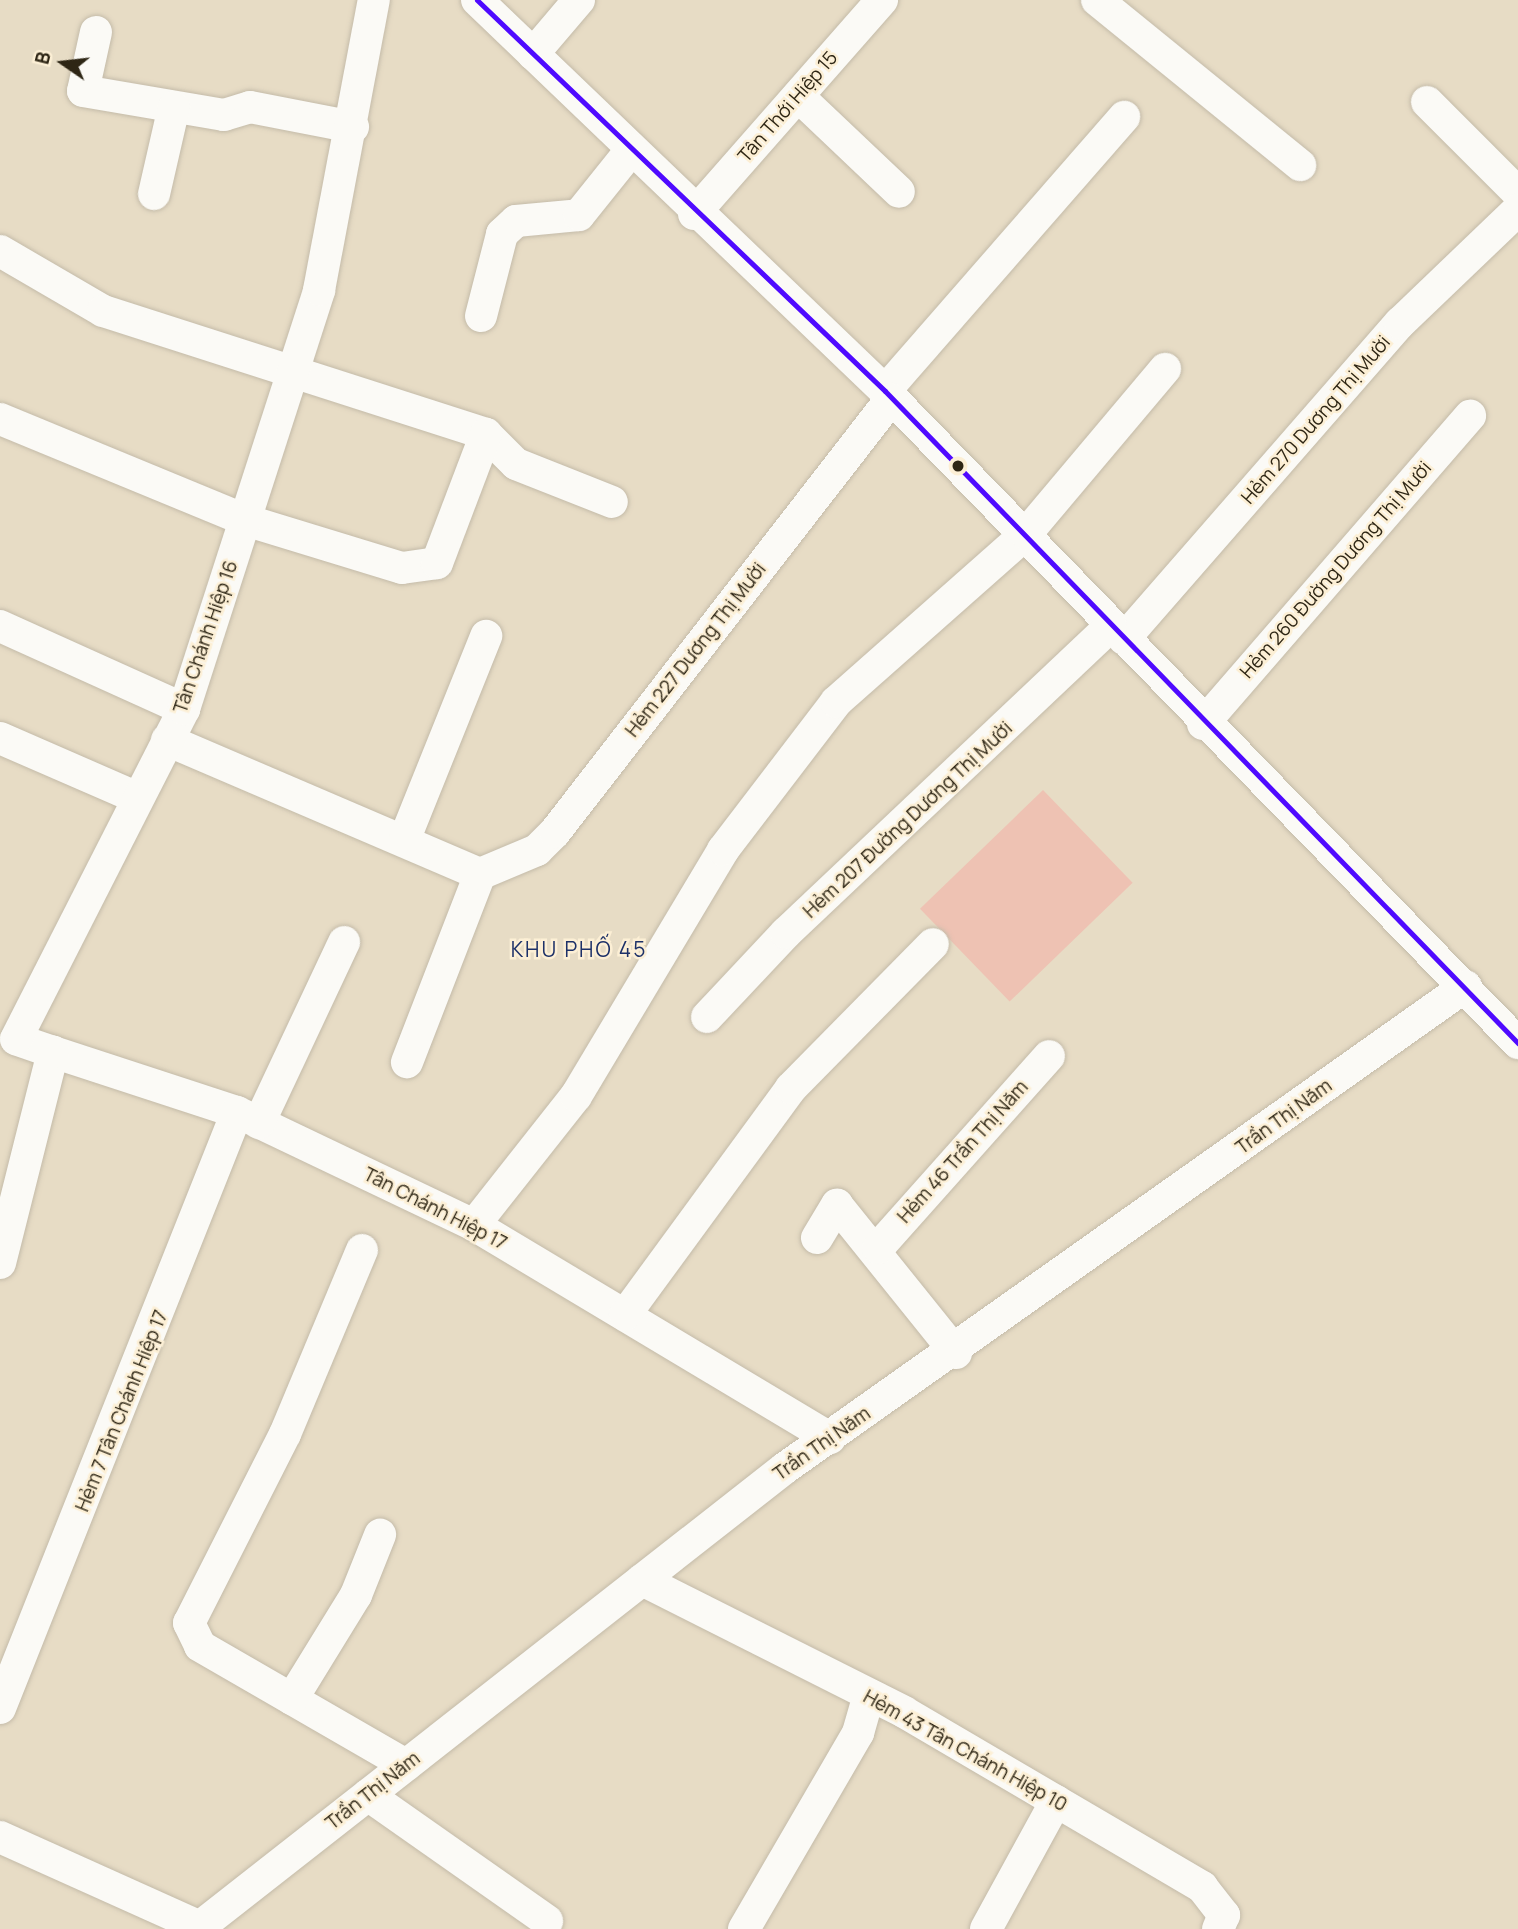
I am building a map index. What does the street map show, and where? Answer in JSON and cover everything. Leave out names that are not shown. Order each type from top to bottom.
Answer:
[{"type":"street","name":"Tân Chánh Hiệp 16","points":[[53,1052],[8,1040],[184,709],[319,290],[353,127],[374,0]]},
{"type":"street","points":[[477,0],[694,214],[888,395],[1026,534],[1203,724],[1466,986],[1518,1043]]},
{"type":"street","points":[[533,54],[579,0]]},
{"type":"street","name":"Tân Thới Hiệp 15","points":[[694,214],[882,0]]},
{"type":"street","points":[[1097,0],[1300,165]]},
{"type":"street","points":[[96,32],[83,92],[224,115],[250,107],[353,127]]},
{"type":"street","points":[[798,96],[899,192]]},
{"type":"street","points":[[1427,102],[1518,193]]},
{"type":"street","points":[[154,194],[174,107]]},
{"type":"street","name":"Hẻm 227 Dương Thị Mười","points":[[480,874],[537,850],[555,832],[888,395],[1125,117]]},
{"type":"street","points":[[481,316],[502,234],[516,221],[579,215],[632,150]]},
{"type":"street","name":"Hẻm 270 Dương Thị Mười","points":[[1118,633],[1400,323],[1518,210]]},
{"type":"street","points":[[0,251],[103,311],[486,434],[516,464],[612,502]]},
{"type":"street","points":[[474,1224],[576,1096],[723,849],[836,702],[1026,534],[1164,369]]},
{"type":"street","name":"Hẻm 260 Đường Dương Thị Mười","points":[[1203,724],[1470,416]]},
{"type":"street","points":[[0,419],[244,520],[402,568],[437,563],[486,434]]},
{"type":"street","points":[[0,626],[184,709]]},
{"type":"street","name":"Hẻm 207 Đường Dương Thị Mười","points":[[707,1017],[786,933],[1118,633]]},
{"type":"street","points":[[405,838],[486,636]]},
{"type":"street","points":[[0,738],[138,798]]},
{"type":"street","points":[[167,740],[405,838],[480,874],[408,1062]]},
{"type":"street","name":"Hẻm 7 Tân Chánh Hiệp 17","points":[[0,1708],[248,1118],[344,942]]},
{"type":"street","points":[[625,1315],[791,1088],[933,944]]},
{"type":"street","name":"Trần Thị Năm","points":[[199,1928],[642,1580],[830,1438],[956,1353],[1466,986]]},
{"type":"street","points":[[0,1263],[53,1052]]},
{"type":"street","name":"Tân Chánh Hiệp 17","points":[[53,1052],[248,1118],[474,1224],[830,1438]]},
{"type":"street","name":"Hẻm 46 Trần Thị Năm","points":[[878,1248],[1049,1056]]},
{"type":"street","points":[[817,1238],[837,1205],[878,1248],[956,1353]]},
{"type":"street","points":[[362,1250],[285,1434],[189,1623],[200,1646],[406,1765]]},
{"type":"street","points":[[292,1699],[356,1595],[380,1535]]},
{"type":"street","name":"Hẻm 43 Tân Chánh Hiệp 10","points":[[642,1580],[869,1696],[1202,1887],[1224,1915],[1218,1929]]},
{"type":"street","points":[[744,1929],[858,1733],[869,1696]]},
{"type":"street","points":[[368,1795],[547,1921]]},
{"type":"street","points":[[986,1929],[1056,1801]]},
{"type":"street","points":[[0,1837],[199,1928]]},
{"type":"shaded area","points":[[1043,790],[1133,883],[1010,1002],[920,909]]},
{"type":"transit line","points":[[477,0],[885,391],[1518,1043]]},
{"type":"district","name":"KHU PHỐ 45","points":[[579,949]]}]
